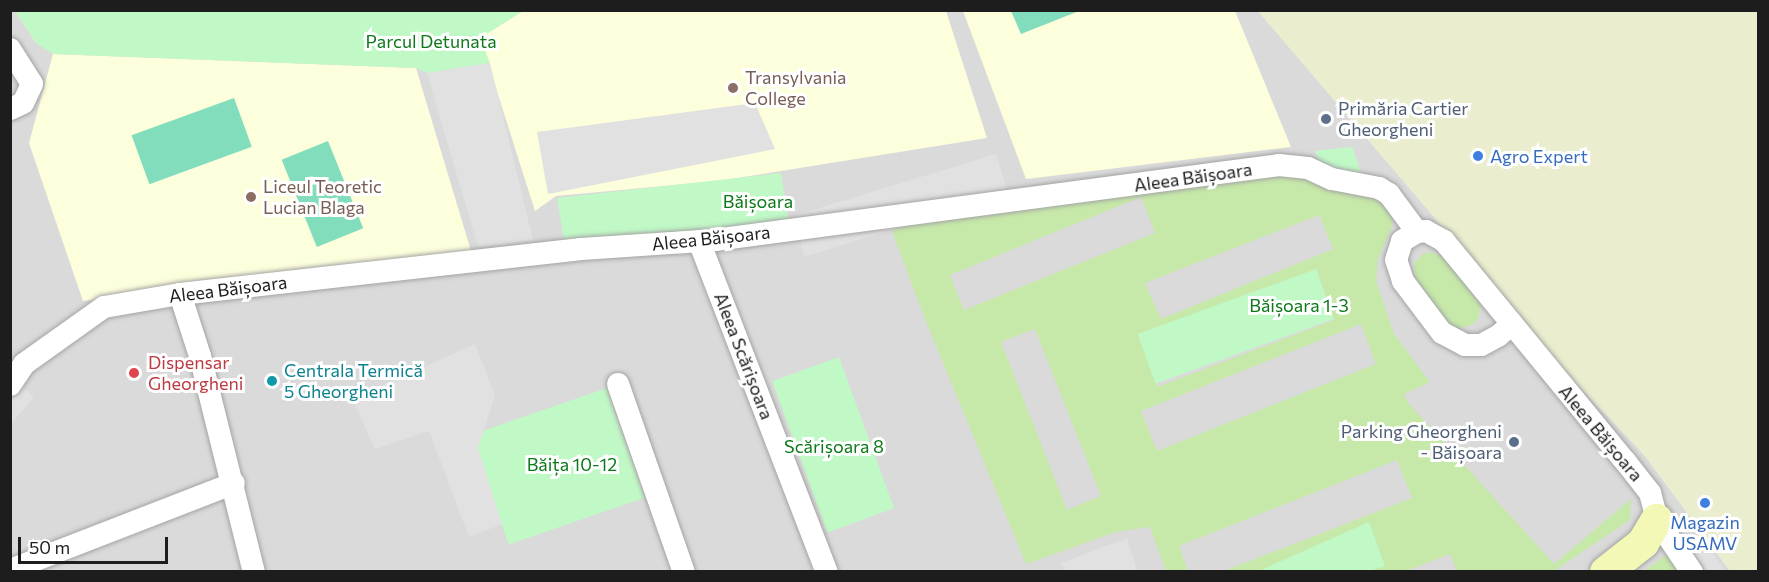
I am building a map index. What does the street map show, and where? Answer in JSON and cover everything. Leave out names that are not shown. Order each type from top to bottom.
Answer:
[{"type":"street","points":[[10,49],[32,84],[16,106]]},
{"type":"street","name":"Aleea Băișoara","points":[[10,385],[17,360],[104,307],[180,294],[581,249],[699,241],[1286,165],[1308,168],[1332,179],[1378,188],[1389,194],[1417,232],[1434,233],[1444,241],[1650,493],[1657,520],[1692,572]]},
{"type":"street","points":[[1417,232],[1402,241],[1396,260],[1403,281],[1442,333],[1465,345],[1481,345],[1512,324]]},
{"type":"street","name":"Aleea Scărișoara","points":[[699,241],[827,572]]},
{"type":"street","points":[[180,294],[200,356],[234,483],[254,572]]},
{"type":"street","points":[[618,384],[684,572]]},
{"type":"street","points":[[10,570],[234,483]]},
{"type":"street","points":[[1606,572],[1643,543],[1657,520]]},
{"type":"shaded area","points":[[540,10],[1258,11],[1569,375],[1645,456],[1730,571],[11,571],[10,11],[15,11],[36,43],[475,39]]},
{"type":"shaded area","name":"Transylvania College","points":[[523,11],[946,11],[987,138],[718,181],[556,196],[535,211],[480,38]]},
{"type":"shaded area","points":[[963,11],[1235,11],[1291,147],[1026,179]]},
{"type":"shaded area","points":[[1258,11],[1758,11],[1758,571],[1730,571],[1645,456],[1569,375]]},
{"type":"shaded area","name":"Liceul Teoretic Lucian Blaga","points":[[53,54],[416,68],[471,251],[83,301],[29,143]]},
{"type":"shaded area","points":[[490,63],[533,240],[478,247],[427,73]]},
{"type":"shaded area","points":[[755,103],[775,149],[548,194],[537,132]]},
{"type":"shaded area","points":[[996,154],[1008,194],[805,256],[792,216]]},
{"type":"shaded area","points":[[475,344],[495,395],[478,448],[502,524],[469,537],[429,431],[375,449],[352,399]]},
{"type":"shaded area","points":[[19,384],[34,397],[11,424],[11,394]]},
{"type":"shaded area","points":[[1127,538],[1137,571],[1065,571],[1061,563]]},
{"type":"shaded area","points":[[1704,541],[1725,571],[1706,571],[1691,549]]},
{"type":"green space","name":"Parcul Detunata","points":[[15,11],[523,11],[480,38],[490,63],[427,73],[416,68],[53,54],[36,43]]},
{"type":"green space","points":[[1011,11],[1079,11],[1021,34]]},
{"type":"green space","points":[[234,98],[252,147],[149,184],[132,135]]},
{"type":"green space","points":[[328,141],[363,228],[317,247],[282,160]]},
{"type":"green space","points":[[1352,147],[1363,179],[1321,166],[1315,151]]},
{"type":"green space","name":"Băișoara","points":[[781,173],[789,224],[564,240],[557,198]]},
{"type":"green space","points":[[1294,174],[1370,190],[1383,201],[1391,214],[1393,224],[1378,259],[1376,281],[1394,334],[1430,382],[1404,394],[1409,404],[1554,564],[1631,499],[1630,520],[1554,571],[1457,571],[1450,554],[1406,571],[1224,571],[1412,498],[1397,460],[1179,546],[1188,571],[1166,571],[1150,527],[1116,532],[1026,564],[925,319],[893,234],[894,224]],"holes":[[[1141,197],[1155,233],[964,310],[950,275]],[[1319,215],[1333,249],[1161,319],[1145,283]],[[1316,269],[1334,320],[1157,387],[1141,342]],[[1361,324],[1376,364],[1157,451],[1141,411]],[[1035,329],[1101,496],[1067,510],[1001,342]]]},
{"type":"green space","points":[[1430,252],[1442,256],[1481,304],[1478,319],[1473,324],[1459,329],[1452,327],[1415,280],[1414,263],[1423,254]]},
{"type":"green space","name":"Băișoara 1-3","points":[[1316,269],[1334,319],[1156,384],[1137,334]]},
{"type":"green space","name":"Scărișoara 8","points":[[839,357],[894,508],[827,533],[772,381]]},
{"type":"green space","name":"Băița 10-12","points":[[607,388],[645,498],[509,545],[471,435]]},
{"type":"green space","points":[[1369,522],[1385,566],[1369,571],[1259,571]]},
{"type":"green space","points":[[1673,554],[1686,572],[1643,572],[1663,557]]},
{"type":"place","name":"Transylvania College","points":[[733,88]]},
{"type":"place","name":"Primăria Cartier Gheorgheni","points":[[1326,119]]},
{"type":"place","name":"Agro Expert","points":[[1478,156]]},
{"type":"place","name":"Liceul Teoretic Lucian Blaga","points":[[251,197]]},
{"type":"place","name":"Dispensar Gheorgheni","points":[[134,373]]},
{"type":"place","name":"Centrala Termică 5 Gheorgheni","points":[[272,381]]},
{"type":"place","name":"Parking Gheorgheni - Băișoara","points":[[1514,442]]},
{"type":"place","name":"Magazin USAMV","points":[[1705,503]]}]
